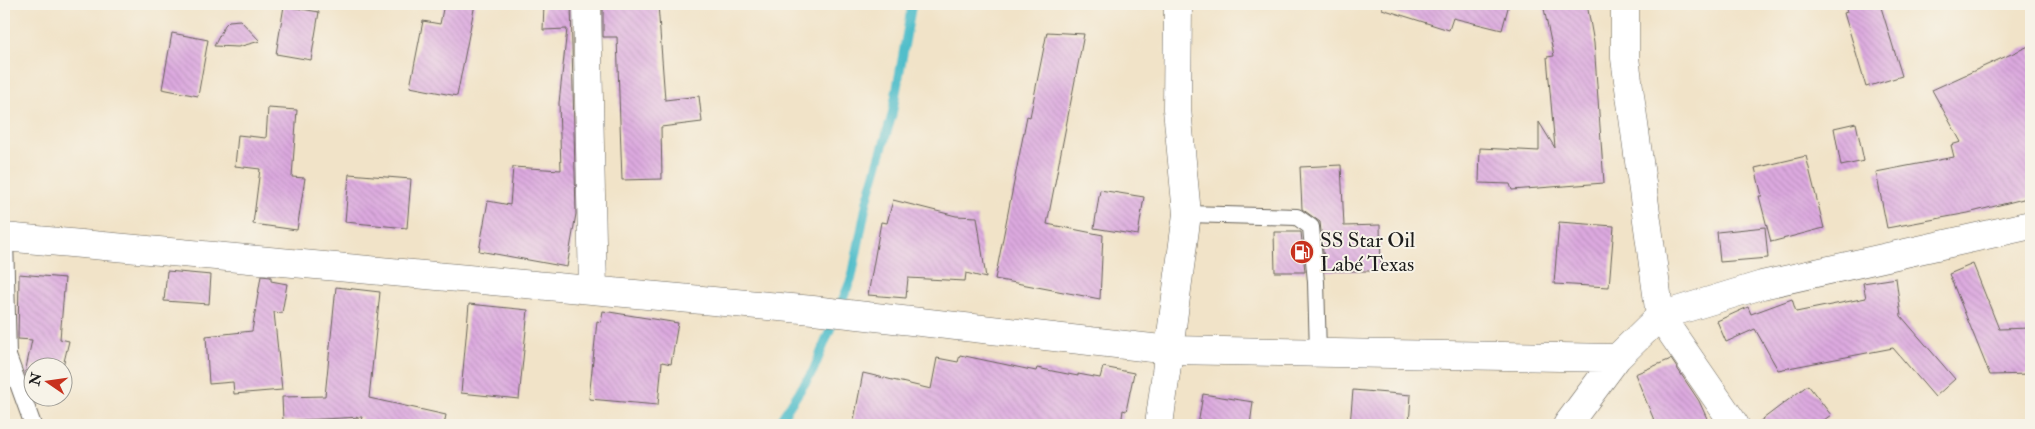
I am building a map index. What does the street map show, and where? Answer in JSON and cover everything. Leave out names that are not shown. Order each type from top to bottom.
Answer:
[{"type":"street","points":[[587,4],[592,290]]},
{"type":"street","points":[[1159,425],[1187,214],[1177,109],[1178,4]]},
{"type":"street","points":[[1625,4],[1625,58],[1660,316],[1735,425]]},
{"type":"street","points":[[1567,425],[1617,358],[1660,316],[1762,285],[2031,225]]},
{"type":"street","points":[[4,238],[855,314],[1170,350],[1617,358]]},
{"type":"lane","points":[[1187,214],[1297,217],[1311,226],[1316,282],[1318,352]]},
{"type":"lane","points":[[4,238],[8,356],[33,425]]},
{"type":"building","points":[[444,4],[475,4],[457,96],[410,87],[423,21],[440,24]]},
{"type":"building","points":[[544,4],[571,4],[576,214],[567,267],[479,251],[488,201],[510,205],[513,167],[561,170],[559,103],[567,29],[543,30]]},
{"type":"building","points":[[603,4],[658,4],[665,100],[699,96],[702,122],[661,127],[662,179],[622,180],[617,37],[603,37]]},
{"type":"building","points":[[1383,4],[1509,4],[1502,30],[1453,18],[1449,30],[1382,9]]},
{"type":"building","points":[[1543,4],[1587,4],[1594,43],[1604,183],[1512,190],[1510,184],[1479,183],[1480,148],[1539,151],[1539,122],[1555,148],[1547,57],[1554,56]]},
{"type":"building","points":[[1844,4],[1880,4],[1902,76],[1866,87],[1844,13],[1847,12]]},
{"type":"building","points":[[284,6],[319,12],[311,60],[276,54]]},
{"type":"building","points":[[240,20],[260,41],[238,47],[214,46],[229,21]]},
{"type":"building","points":[[1047,32],[1084,34],[1047,224],[1103,235],[1100,299],[995,279],[1027,116],[1030,117]]},
{"type":"building","points":[[172,33],[208,40],[198,96],[162,89]]},
{"type":"building","points":[[2031,45],[2031,197],[1968,213],[1887,228],[1876,172],[1954,157],[1951,145],[1961,142],[1932,90]]},
{"type":"building","points":[[268,108],[297,110],[292,177],[305,178],[297,230],[253,224],[260,169],[235,166],[238,135],[266,138]]},
{"type":"building","points":[[1856,123],[1864,161],[1841,166],[1834,128]]},
{"type":"building","points":[[1806,156],[1824,228],[1771,242],[1759,196],[1762,196],[1755,168]]},
{"type":"building","points":[[1341,165],[1344,226],[1380,225],[1381,271],[1325,271],[1320,222],[1302,209],[1300,167]]},
{"type":"building","points":[[349,174],[411,179],[407,228],[345,222]]},
{"type":"building","points":[[1100,190],[1144,197],[1138,235],[1094,228]]},
{"type":"building","points":[[893,200],[956,216],[977,217],[986,278],[966,273],[965,281],[908,278],[906,298],[868,295],[881,222],[887,223]]},
{"type":"building","points":[[1559,222],[1614,226],[1609,287],[1554,284]]},
{"type":"building","points":[[1765,227],[1768,258],[1720,262],[1717,232]]},
{"type":"building","points":[[1274,232],[1301,232],[1305,272],[1275,272]]},
{"type":"building","points":[[1973,264],[1999,329],[2031,328],[2031,374],[1990,375],[1949,274]]},
{"type":"building","points":[[167,271],[211,275],[209,304],[164,301]]},
{"type":"building","points":[[19,274],[65,278],[60,339],[69,341],[65,356],[29,356],[32,340],[18,339]]},
{"type":"building","points":[[261,276],[271,277],[271,281],[287,284],[282,313],[274,312],[282,390],[234,394],[233,382],[209,384],[206,336],[252,331]]},
{"type":"building","points":[[1896,278],[1901,316],[1955,379],[1935,397],[1893,348],[1778,370],[1755,329],[1726,342],[1717,321],[1748,307],[1751,314],[1792,299],[1796,312],[1866,298],[1863,283]]},
{"type":"building","points":[[336,287],[380,292],[369,398],[446,415],[444,425],[360,425],[362,417],[283,421],[282,397],[325,396]]},
{"type":"building","points":[[469,304],[528,310],[519,399],[461,393]]},
{"type":"building","points":[[603,311],[678,323],[671,364],[662,362],[658,405],[589,399],[597,321],[601,322]]},
{"type":"building","points":[[960,355],[1036,371],[1037,368],[1078,376],[1078,374],[1100,378],[1103,367],[1134,373],[1126,411],[1123,410],[1121,425],[853,425],[863,373],[931,389],[937,358],[958,362]]},
{"type":"building","points":[[1671,359],[1699,401],[1710,425],[1656,425],[1635,374]]},
{"type":"building","points":[[1808,385],[1831,415],[1817,425],[1755,425]]},
{"type":"building","points":[[1353,390],[1411,395],[1409,425],[1350,425]]},
{"type":"building","points":[[1203,394],[1253,402],[1250,425],[1198,425]]},
{"type":"waterway","points":[[777,425],[813,371],[852,277],[867,201],[892,115],[912,4]]},
{"type":"place","name":"SS Star Oil Labé Texas","points":[[1302,252]]}]
